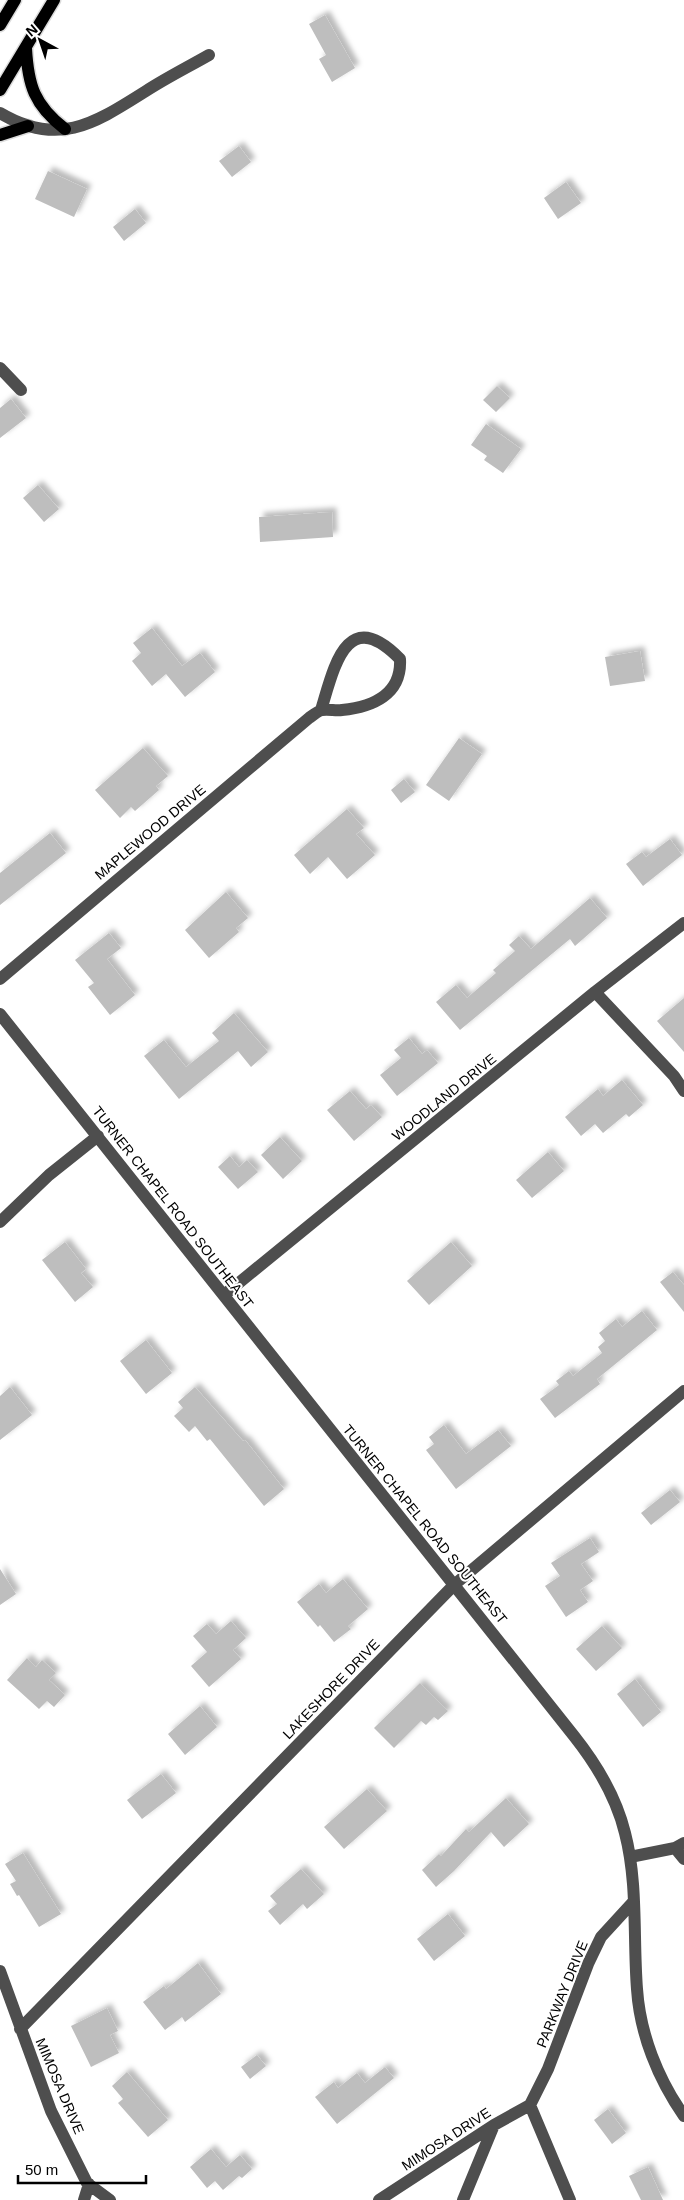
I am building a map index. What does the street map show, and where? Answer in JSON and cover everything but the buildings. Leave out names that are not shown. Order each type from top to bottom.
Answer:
[{"type":"main road","points":[[0,25],[15,0]]},
{"type":"main road","points":[[0,90],[54,0]]},
{"type":"main road","points":[[26,48],[27,73],[34,96],[46,113],[65,129]]},
{"type":"main road","points":[[0,135],[28,126]]},
{"type":"street","points":[[0,113],[28,126],[43,129],[81,127],[109,115],[164,80],[209,55]]},
{"type":"street","points":[[0,368],[21,390]]},
{"type":"street","points":[[363,638],[375,641],[388,648],[400,660],[400,672],[395,684],[377,702],[366,707],[321,710],[332,670],[341,652],[352,641],[363,638]]},
{"type":"street","name":"MAPLEWOOD DRIVE","points":[[0,979],[308,718],[321,710]]},
{"type":"street","name":"WOODLAND DRIVE","points":[[224,1295],[595,992],[684,923]]},
{"type":"street","points":[[595,992],[674,1076],[684,1091]]},
{"type":"street","name":"TURNER CHAPEL ROAD SOUTHEAST","points":[[0,1014],[583,1747],[600,1772],[619,1814],[630,1856],[640,2017],[648,2046],[666,2088],[684,2116]]},
{"type":"street","points":[[0,1222],[49,1175],[98,1136]]},
{"type":"street","name":"LAKESHORE DRIVE","points":[[20,2029],[454,1585],[684,1391]]},
{"type":"street","points":[[630,1856],[680,1846],[684,1859]]},
{"type":"street","name":"PARKWAY DRIVE","points":[[530,2105],[548,2069],[585,1972],[602,1937],[634,1901]]},
{"type":"street","name":"MIMOSA DRIVE","points":[[0,1972],[51,2111],[89,2184],[110,2200]]},
{"type":"street","points":[[530,2105],[570,2200]]},
{"type":"street","name":"MIMOSA DRIVE","points":[[379,2200],[494,2125],[530,2105]]},
{"type":"street","points":[[463,2200],[494,2125]]},
{"type":"street","points":[[84,2200],[89,2184]]}]
